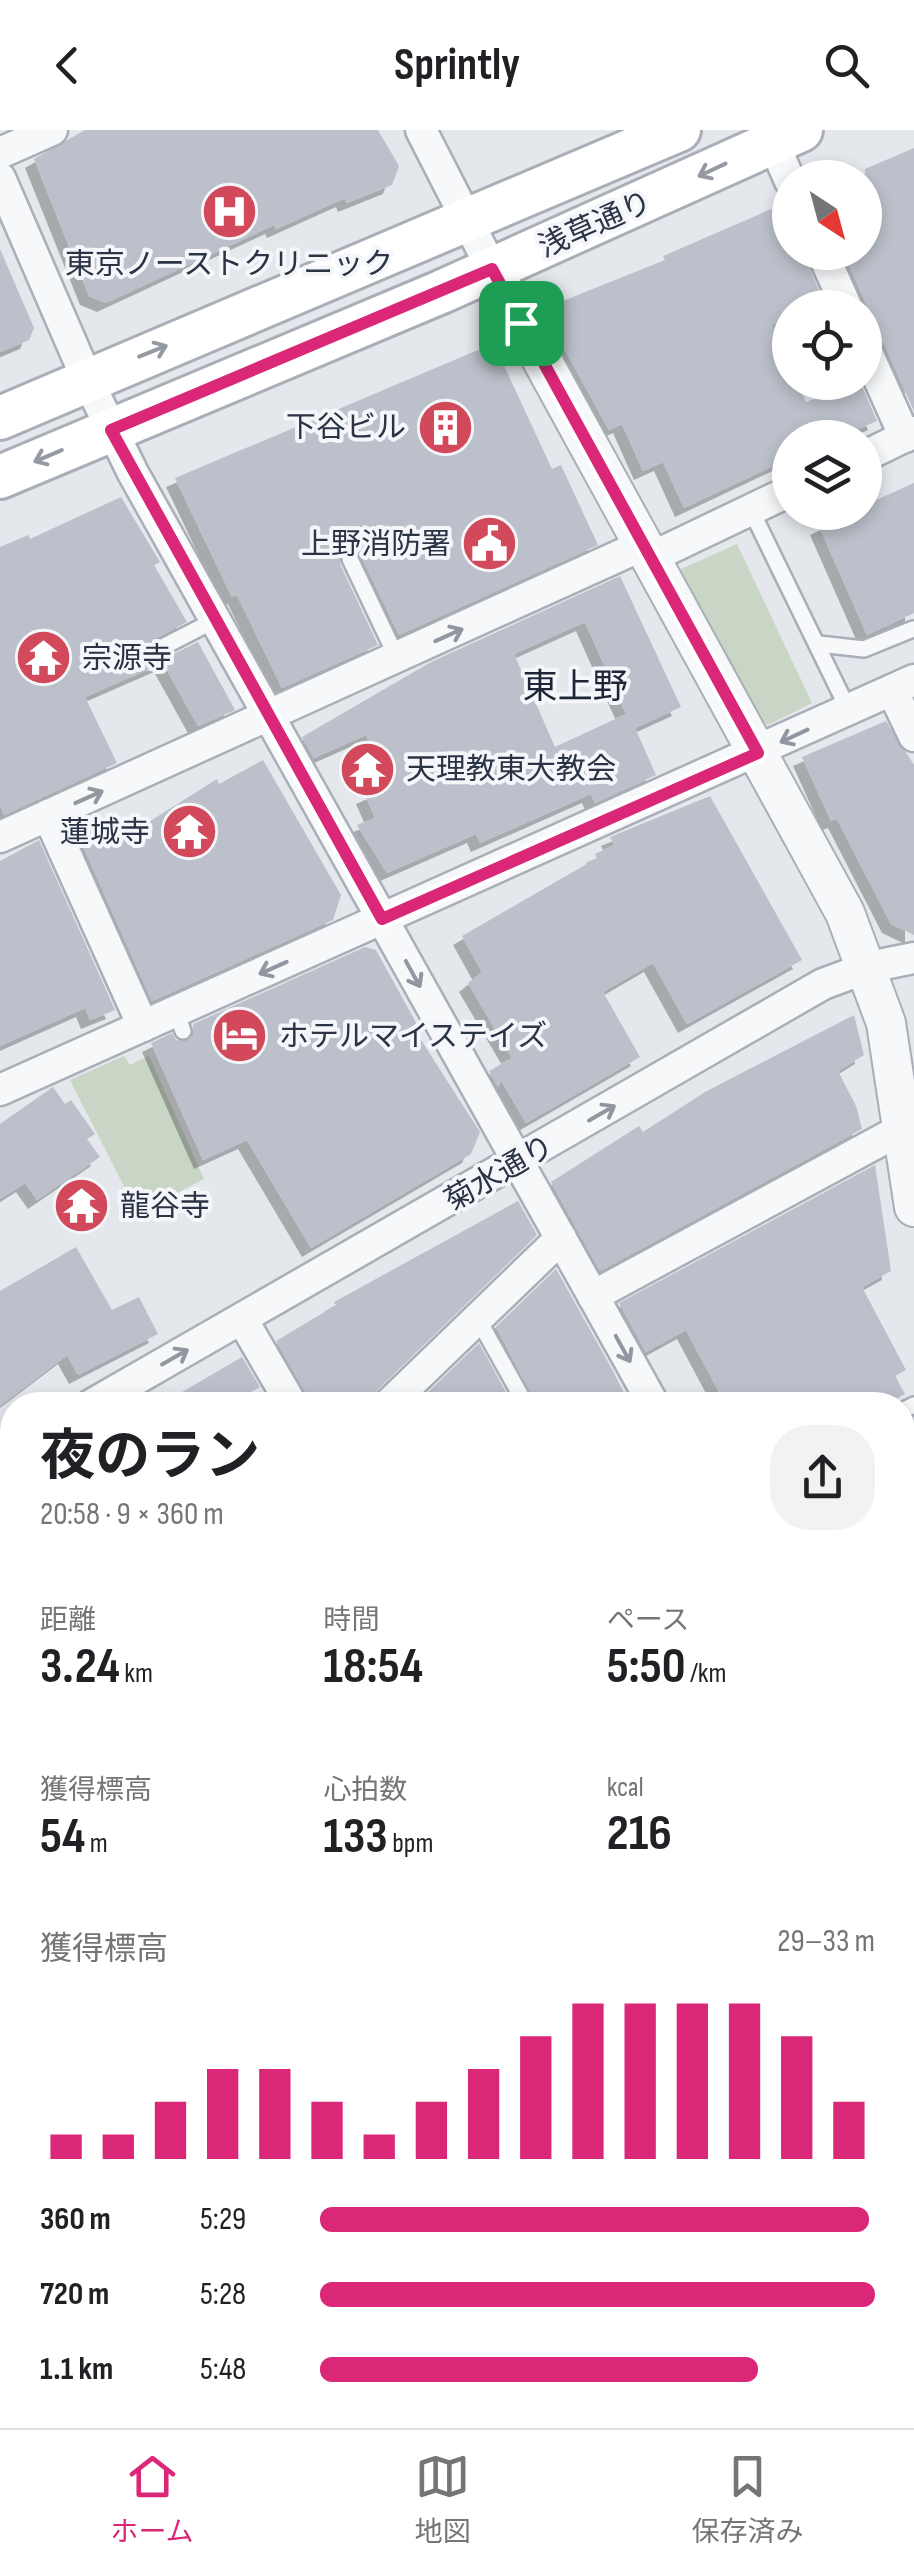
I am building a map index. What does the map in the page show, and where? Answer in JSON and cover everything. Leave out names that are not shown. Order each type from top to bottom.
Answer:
[{"type":"main road","name":"浅草通り","points":[[0,418],[679,130]]},
{"type":"main road","name":"浅草通り","points":[[0,477],[492,269],[788,151]]},
{"type":"street","points":[[0,153],[52,130]]},
{"type":"street","points":[[421,130],[492,269],[846,913],[869,967],[886,1023],[914,1207]]},
{"type":"street","points":[[0,178],[111,430],[647,1392]]},
{"type":"street","points":[[882,382],[909,435],[882,448]]},
{"type":"street","points":[[0,837],[397,658],[772,500]]},
{"type":"street","points":[[0,1090],[143,1026],[180,1022],[382,919],[903,685],[914,736]]},
{"type":"street","points":[[48,815],[143,1026]]},
{"type":"street","name":"菊水通り","points":[[113,1392],[823,984],[869,967],[914,958]]},
{"type":"street","points":[[594,1296],[902,1130]]},
{"type":"street","points":[[402,1392],[561,1238]]},
{"type":"street","points":[[242,1319],[284,1392]]},
{"type":"lane","points":[[751,510],[819,644],[848,711]]},
{"type":"lane","points":[[350,559],[397,658]]},
{"type":"lane","points":[[152,652],[215,620]]},
{"type":"lane","points":[[819,644],[864,649],[914,629]]},
{"type":"lane","points":[[478,1319],[519,1392]]},
{"type":"green space","points":[[737,544],[812,703],[768,725],[757,717],[679,570]]},
{"type":"green space","points":[[124,1056],[130,1065],[149,1056],[204,1179],[138,1214],[70,1080]]},
{"type":"building","points":[[85,130],[378,130],[399,166],[392,185],[347,203],[345,198],[276,229],[274,225],[106,303],[89,296],[34,159]]},
{"type":"building","points":[[914,148],[914,411],[882,340],[882,290],[860,290],[851,270],[882,270],[882,162]]},
{"type":"building","points":[[772,209],[772,270],[810,270],[819,290],[772,290],[772,400],[868,400],[877,420],[772,420],[772,466],[684,508],[663,462],[643,471],[622,424],[609,430],[549,321],[558,303],[665,260],[663,256]]},
{"type":"building","points":[[0,249],[34,328],[29,340],[0,352]]},
{"type":"building","points":[[478,350],[500,357],[552,469],[561,465],[598,545],[399,635],[360,554],[346,549],[340,564],[378,645],[282,688],[237,595],[232,597],[175,478]]},
{"type":"building","points":[[914,483],[914,613],[867,635],[821,530],[882,530],[882,497]]},
{"type":"building","points":[[121,497],[160,562],[154,565],[187,622],[147,643],[144,658],[157,662],[198,642],[235,710],[198,726],[163,663],[85,697],[117,763],[4,815],[0,805],[0,547],[28,535],[30,539]]},
{"type":"building","points":[[620,576],[681,707],[635,728],[656,775],[595,803],[591,794],[480,843],[476,834],[387,873],[357,825],[375,818],[365,795],[388,785],[366,735],[314,758],[302,737],[431,662]],"holes":[[[585,622],[626,714],[555,747],[514,654]]]},
{"type":"building","points":[[886,721],[914,765],[914,935],[891,924],[837,819],[831,821],[802,757]]},
{"type":"building","points":[[263,760],[341,895],[333,920],[152,1001],[73,824],[95,814],[109,847],[217,779],[219,784]]},
{"type":"building","points":[[710,796],[802,960],[687,1024],[653,963],[603,992],[640,1057],[526,1123],[501,1080],[498,1087],[489,1071],[512,1058],[468,983],[482,972],[462,936],[597,858],[595,854],[614,845],[610,837]]},
{"type":"building","points":[[39,840],[115,1010],[90,1020],[85,1008],[0,1046],[0,861]]},
{"type":"building","points":[[365,947],[376,950],[418,1026],[414,1029],[480,1132],[471,1154],[311,1248],[247,1140],[203,1160],[151,1043],[172,1033],[176,1040],[188,1041],[194,1034],[193,1024]]},
{"type":"building","points":[[854,1015],[864,1055],[838,1071],[856,1106],[862,1129],[600,1271],[551,1182],[639,1126],[643,1132],[705,1092]]},
{"type":"building","points":[[53,1087],[65,1104],[71,1100],[95,1134],[87,1139],[100,1157],[37,1200],[25,1183],[0,1199],[0,1124]]},
{"type":"building","points":[[875,1165],[891,1271],[862,1287],[906,1370],[895,1376],[904,1392],[719,1392],[686,1330],[646,1352],[619,1303]]},
{"type":"building","points":[[518,1201],[537,1235],[375,1392],[305,1392],[276,1341],[336,1305],[334,1302]]},
{"type":"building","points":[[76,1247],[112,1310],[139,1297],[158,1334],[78,1375],[67,1355],[18,1392],[0,1392],[0,1291]]},
{"type":"building","points":[[556,1269],[624,1392],[530,1392],[496,1327]]},
{"type":"building","points":[[479,1343],[506,1392],[428,1392]]},
{"type":"building","points":[[242,1357],[260,1387],[251,1392],[182,1392]]},
{"type":"place","name":"東京ノーストクリニック","points":[[229,212]]},
{"type":"place","name":"下谷ビル","points":[[445,427]]},
{"type":"place","name":"上野消防署","points":[[490,544]]},
{"type":"place","name":"宗源寺","points":[[43,658]]},
{"type":"place","name":"天理教東大教会","points":[[367,769]]},
{"type":"place","name":"蓮城寺","points":[[189,832]]},
{"type":"place","name":"ホテルマイステイズ","points":[[240,1036]]},
{"type":"place","name":"龍谷寺","points":[[81,1206]]},
{"type":"district","name":"東上野","points":[[575,686]]},
{"type":"route","points":[[492,269],[521,323],[758,753],[382,919],[111,430],[492,269]]}]
